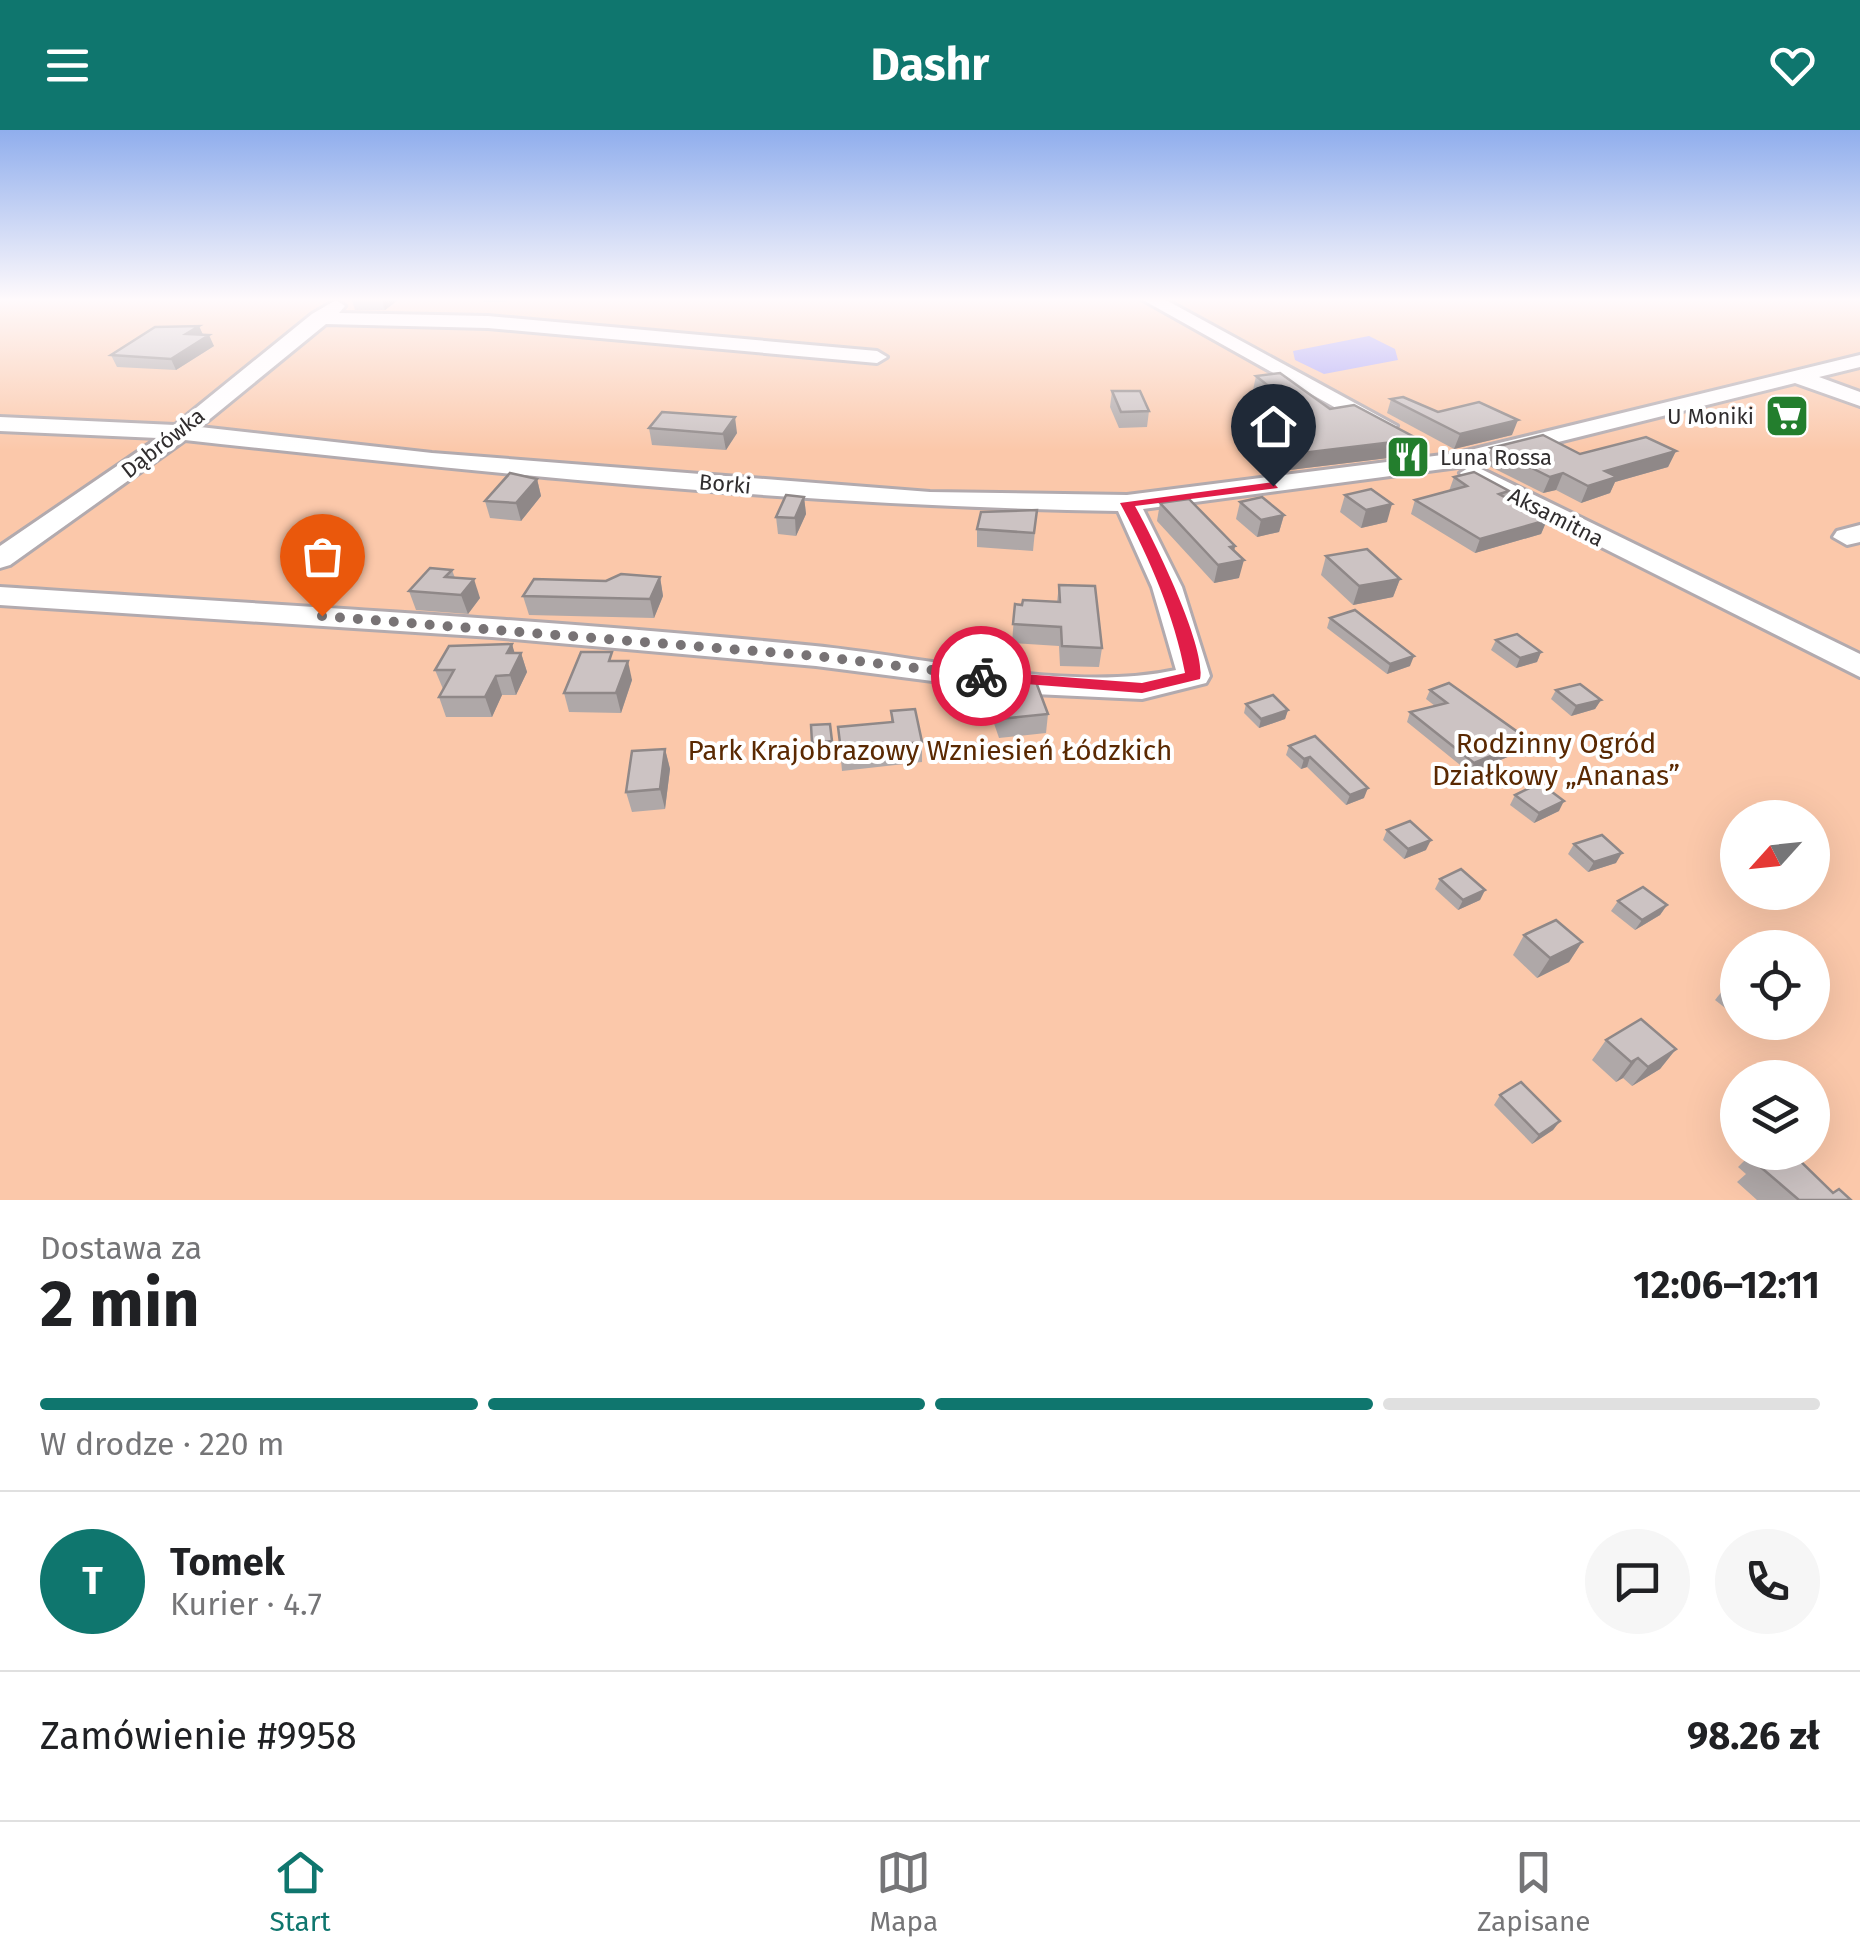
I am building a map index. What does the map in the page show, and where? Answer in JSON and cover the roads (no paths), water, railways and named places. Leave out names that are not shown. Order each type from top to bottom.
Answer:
[{"type":"street","name":"Dąbrówka","points":[[0,559],[182,432],[281,350]]},
{"type":"street","points":[[799,350],[878,357]]},
{"type":"street","name":"Aksamitna","points":[[1244,350],[1449,460],[1860,667]]},
{"type":"street","name":"Borki","points":[[0,424],[182,432],[432,460],[782,489],[987,502],[1127,503],[1449,460],[1860,361]]},
{"type":"street","points":[[1795,376],[1860,399]]},
{"type":"street","points":[[0,596],[511,629],[816,656],[1034,683],[1142,688],[1194,676],[1188,646],[1148,542],[1127,503]]},
{"type":"place","name":"U Moniki","points":[[1787,416]]},
{"type":"place","name":"Luna Rossa","points":[[1408,457]]},
{"type":"park label","name":"Park Krajobrazowy Wzniesień Łódzkich","points":[[930,750]]},
{"type":"park label","name":"Rodzinny Ogród Działkowy „Ananas”","points":[[1556,759]]}]
